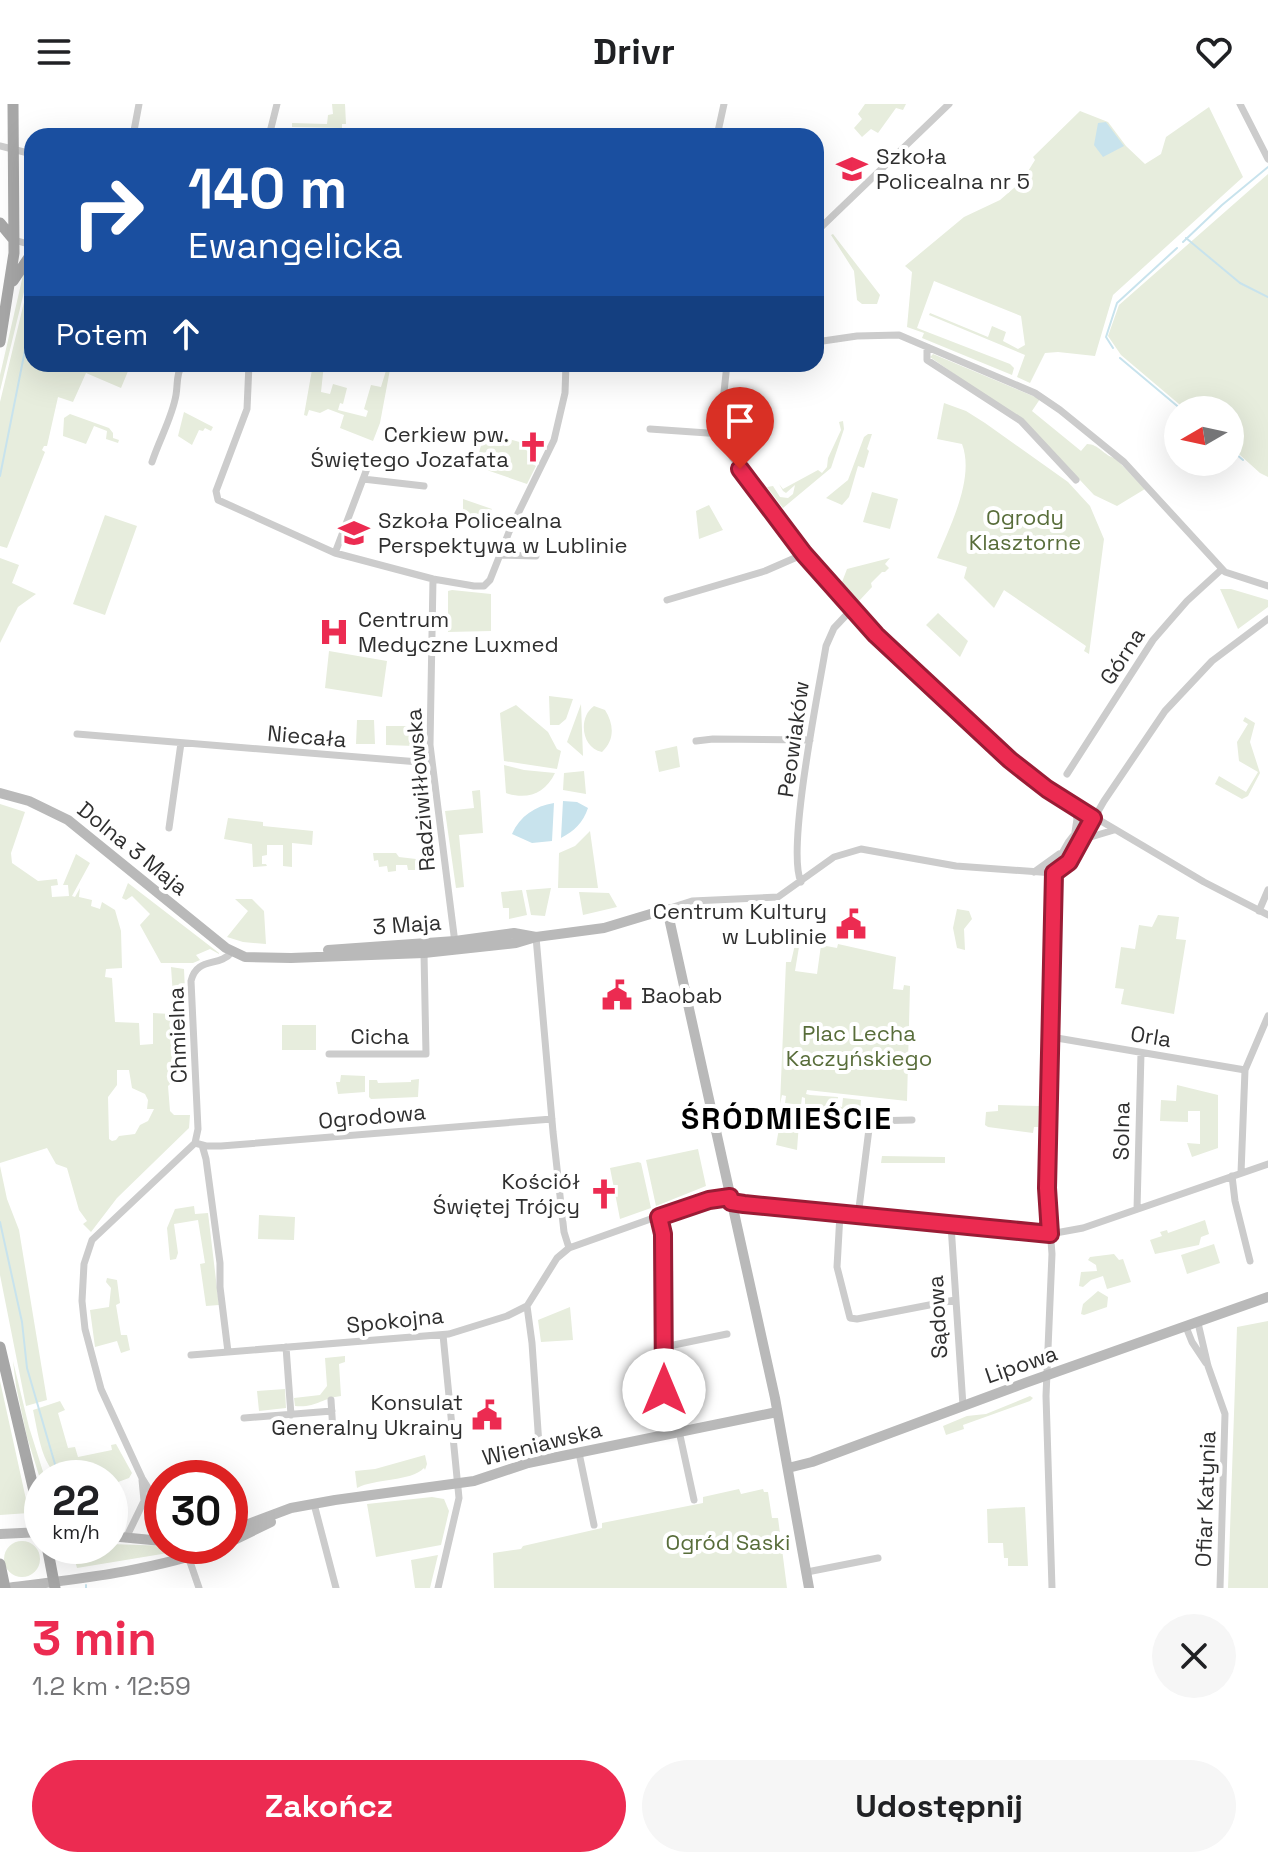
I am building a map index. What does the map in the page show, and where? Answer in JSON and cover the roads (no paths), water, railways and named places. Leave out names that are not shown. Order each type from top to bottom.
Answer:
[{"type":"main road","points":[[0,342],[11,285],[14,240],[13,104]]},
{"type":"main road","points":[[0,223],[14,240]]},
{"type":"main road","points":[[11,285],[24,265]]},
{"type":"main road","points":[[0,1347],[27,1460]]},
{"type":"main road","points":[[0,1564],[6,1588]]},
{"type":"main road","points":[[50,1564],[54,1585]]},
{"type":"street","points":[[134,128],[139,104]]},
{"type":"street","points":[[271,128],[277,104]]},
{"type":"street","points":[[719,128],[724,104]]},
{"type":"street","points":[[824,224],[949,104]]},
{"type":"street","points":[[1240,104],[1268,159]]},
{"type":"street","points":[[0,146],[24,152]]},
{"type":"street","points":[[14,240],[24,243]]},
{"type":"street","points":[[824,341],[899,335],[1022,387],[1060,410],[1124,462],[1222,569],[1231,575],[1268,586]]},
{"type":"street","points":[[927,347],[927,360],[1021,421],[1076,480]]},
{"type":"street","points":[[152,462],[172,408],[178,372]]},
{"type":"street","points":[[249,372],[247,409],[216,496],[224,503],[335,553],[433,579],[474,586],[484,586],[490,580],[509,532],[540,472],[558,428],[566,372]]},
{"type":"street","points":[[726,372],[722,434],[731,457],[804,554],[852,609],[990,742],[1036,781],[1093,818],[1268,915]]},
{"type":"street","points":[[650,429],[722,434]]},
{"type":"street","points":[[335,553],[371,458]]},
{"type":"street","points":[[363,479],[424,486]]},
{"type":"street","points":[[667,600],[765,571],[804,554]]},
{"type":"street","points":[[501,555],[536,556]]},
{"type":"street","name":"Górna","points":[[1067,774],[1153,640],[1187,601],[1222,569]]},
{"type":"street","name":"Radziwiłłowska","points":[[433,579],[434,640],[429,716],[431,763],[455,945]]},
{"type":"street","name":"Peowiaków","points":[[801,882],[797,870],[797,850],[810,740],[827,643],[834,628],[852,609]]},
{"type":"street","points":[[809,1588],[777,1412],[667,909],[692,901],[778,897],[839,854],[861,849],[959,866],[1054,873],[1069,862],[1093,818],[1160,717],[1185,687],[1221,653],[1268,619]]},
{"type":"street","name":"Niecała","points":[[77,734],[431,763]]},
{"type":"street","points":[[696,741],[810,740]]},
{"type":"street","points":[[169,828],[181,743]]},
{"type":"street","name":"Dolna 3 Maja","points":[[0,793],[29,801],[68,820],[232,952]]},
{"type":"street","points":[[1074,807],[1077,819],[1075,832]]},
{"type":"street","points":[[1034,872],[1060,853],[1075,832],[1093,818]]},
{"type":"street","points":[[1082,840],[1115,830]]},
{"type":"street","points":[[1052,1588],[1047,1375],[1052,1254],[1047,1188],[1054,873],[1060,853]]},
{"type":"street","points":[[1259,911],[1268,890]]},
{"type":"street","name":"3 Maja","points":[[232,952],[245,957],[424,953],[514,933],[536,937],[613,927],[667,909]]},
{"type":"street","points":[[536,937],[552,1119],[564,1232],[569,1248]]},
{"type":"street","name":"3 Maja","points":[[280,956],[303,952],[455,945]]},
{"type":"street","name":"Chmielna","points":[[228,1352],[206,1159],[198,1144],[192,975],[202,964],[223,961],[232,952]]},
{"type":"street","name":"Cicha","points":[[329,1054],[426,1054],[424,953]]},
{"type":"street","points":[[1241,1173],[1245,1070],[1265,1031],[1268,1016]]},
{"type":"street","name":"Orla","points":[[1051,1037],[1245,1070]]},
{"type":"street","name":"Solna","points":[[1137,1209],[1141,1053]]},
{"type":"street","name":"Ogrodowa","points":[[198,1144],[321,1139],[552,1119]]},
{"type":"street","points":[[858,1216],[870,1121],[912,1120]]},
{"type":"street","points":[[144,1481],[101,1389],[83,1312],[84,1264],[92,1240],[198,1144]]},
{"type":"street","points":[[540,1460],[527,1306],[557,1258],[569,1248],[709,1200],[1050,1234],[1083,1228],[1268,1164]]},
{"type":"street","points":[[1232,1176],[1250,1261]]},
{"type":"street","points":[[840,1214],[837,1267],[850,1318],[955,1300]]},
{"type":"street","points":[[659,1217],[663,1234],[663,1434]]},
{"type":"street","name":"Sądowa","points":[[951,1225],[963,1406]]},
{"type":"street","name":"Lipowa","points":[[788,1468],[812,1462],[1268,1297]]},
{"type":"street","name":"Spokojna","points":[[191,1355],[443,1335],[507,1316],[527,1306]]},
{"type":"street","name":"Ofiar Katynia","points":[[1198,1323],[1208,1366],[1225,1414],[1220,1588]]},
{"type":"street","name":"Ofiar Katynia","points":[[1186,1327],[1208,1366]]},
{"type":"street","points":[[664,1347],[727,1334]]},
{"type":"street","points":[[438,1588],[458,1509],[443,1335]]},
{"type":"street","points":[[286,1347],[291,1415]]},
{"type":"street","points":[[331,1400],[333,1432]]},
{"type":"street","points":[[244,1418],[332,1411]]},
{"type":"street","name":"Wieniawska","points":[[314,1504],[478,1480],[540,1460],[777,1412]]},
{"type":"street","points":[[679,1431],[694,1500]]},
{"type":"street","points":[[579,1453],[594,1525]]},
{"type":"street","points":[[128,1534],[144,1501],[142,1478]]},
{"type":"street","points":[[248,1524],[291,1508],[314,1504]]},
{"type":"street","points":[[248,1534],[314,1504]]},
{"type":"street","points":[[314,1504],[336,1588]]},
{"type":"street","points":[[0,1534],[24,1533]]},
{"type":"street","points":[[807,1572],[878,1558]]},
{"type":"street","points":[[6,1588],[54,1585],[144,1562]]},
{"type":"street","points":[[191,1564],[199,1588]]},
{"type":"water","points":[[1106,122],[1124,146],[1103,157],[1094,145],[1098,123]]},
{"type":"water","points":[[563,801],[577,802],[588,808],[578,826],[561,838]]},
{"type":"water","points":[[554,803],[552,841],[532,843],[512,834],[529,813]]},
{"type":"waterway","points":[[1183,242],[1268,167]]},
{"type":"waterway","points":[[1186,238],[1240,283],[1268,297]]},
{"type":"waterway","points":[[1113,348],[1106,337],[1117,303],[1177,248]]},
{"type":"waterway","points":[[0,476],[24,355]]},
{"type":"waterway","points":[[1120,358],[1165,396]]},
{"type":"waterway","points":[[0,1222],[22,1322],[27,1368],[54,1460]]},
{"type":"place","name":"Szkoła Policealna nr 5","points":[[852,169]]},
{"type":"place","name":"Cerkiew pw. Świętego Jozafata","points":[[533,447]]},
{"type":"place","name":"Szkoła Policealna Perspektywa w Lublinie","points":[[354,533]]},
{"type":"place","name":"Centrum Medyczne Luxmed","points":[[334,632]]},
{"type":"place","name":"Centrum Kultury w Lublinie","points":[[851,924]]},
{"type":"place","name":"Baobab","points":[[617,995]]},
{"type":"place","name":"Kościół Świętej Trójcy","points":[[604,1194]]},
{"type":"place","name":"Konsulat Generalny Ukrainy","points":[[487,1415]]},
{"type":"district","name":"ŚRÓDMIEŚCIE","points":[[787,1118]]},
{"type":"park label","name":"Ogrody Klasztorne","points":[[1025,530]]},
{"type":"park label","name":"Plac Lecha Kaczyńskiego","points":[[859,1046]]},
{"type":"park label","name":"Ogród Saski","points":[[728,1542]]}]
